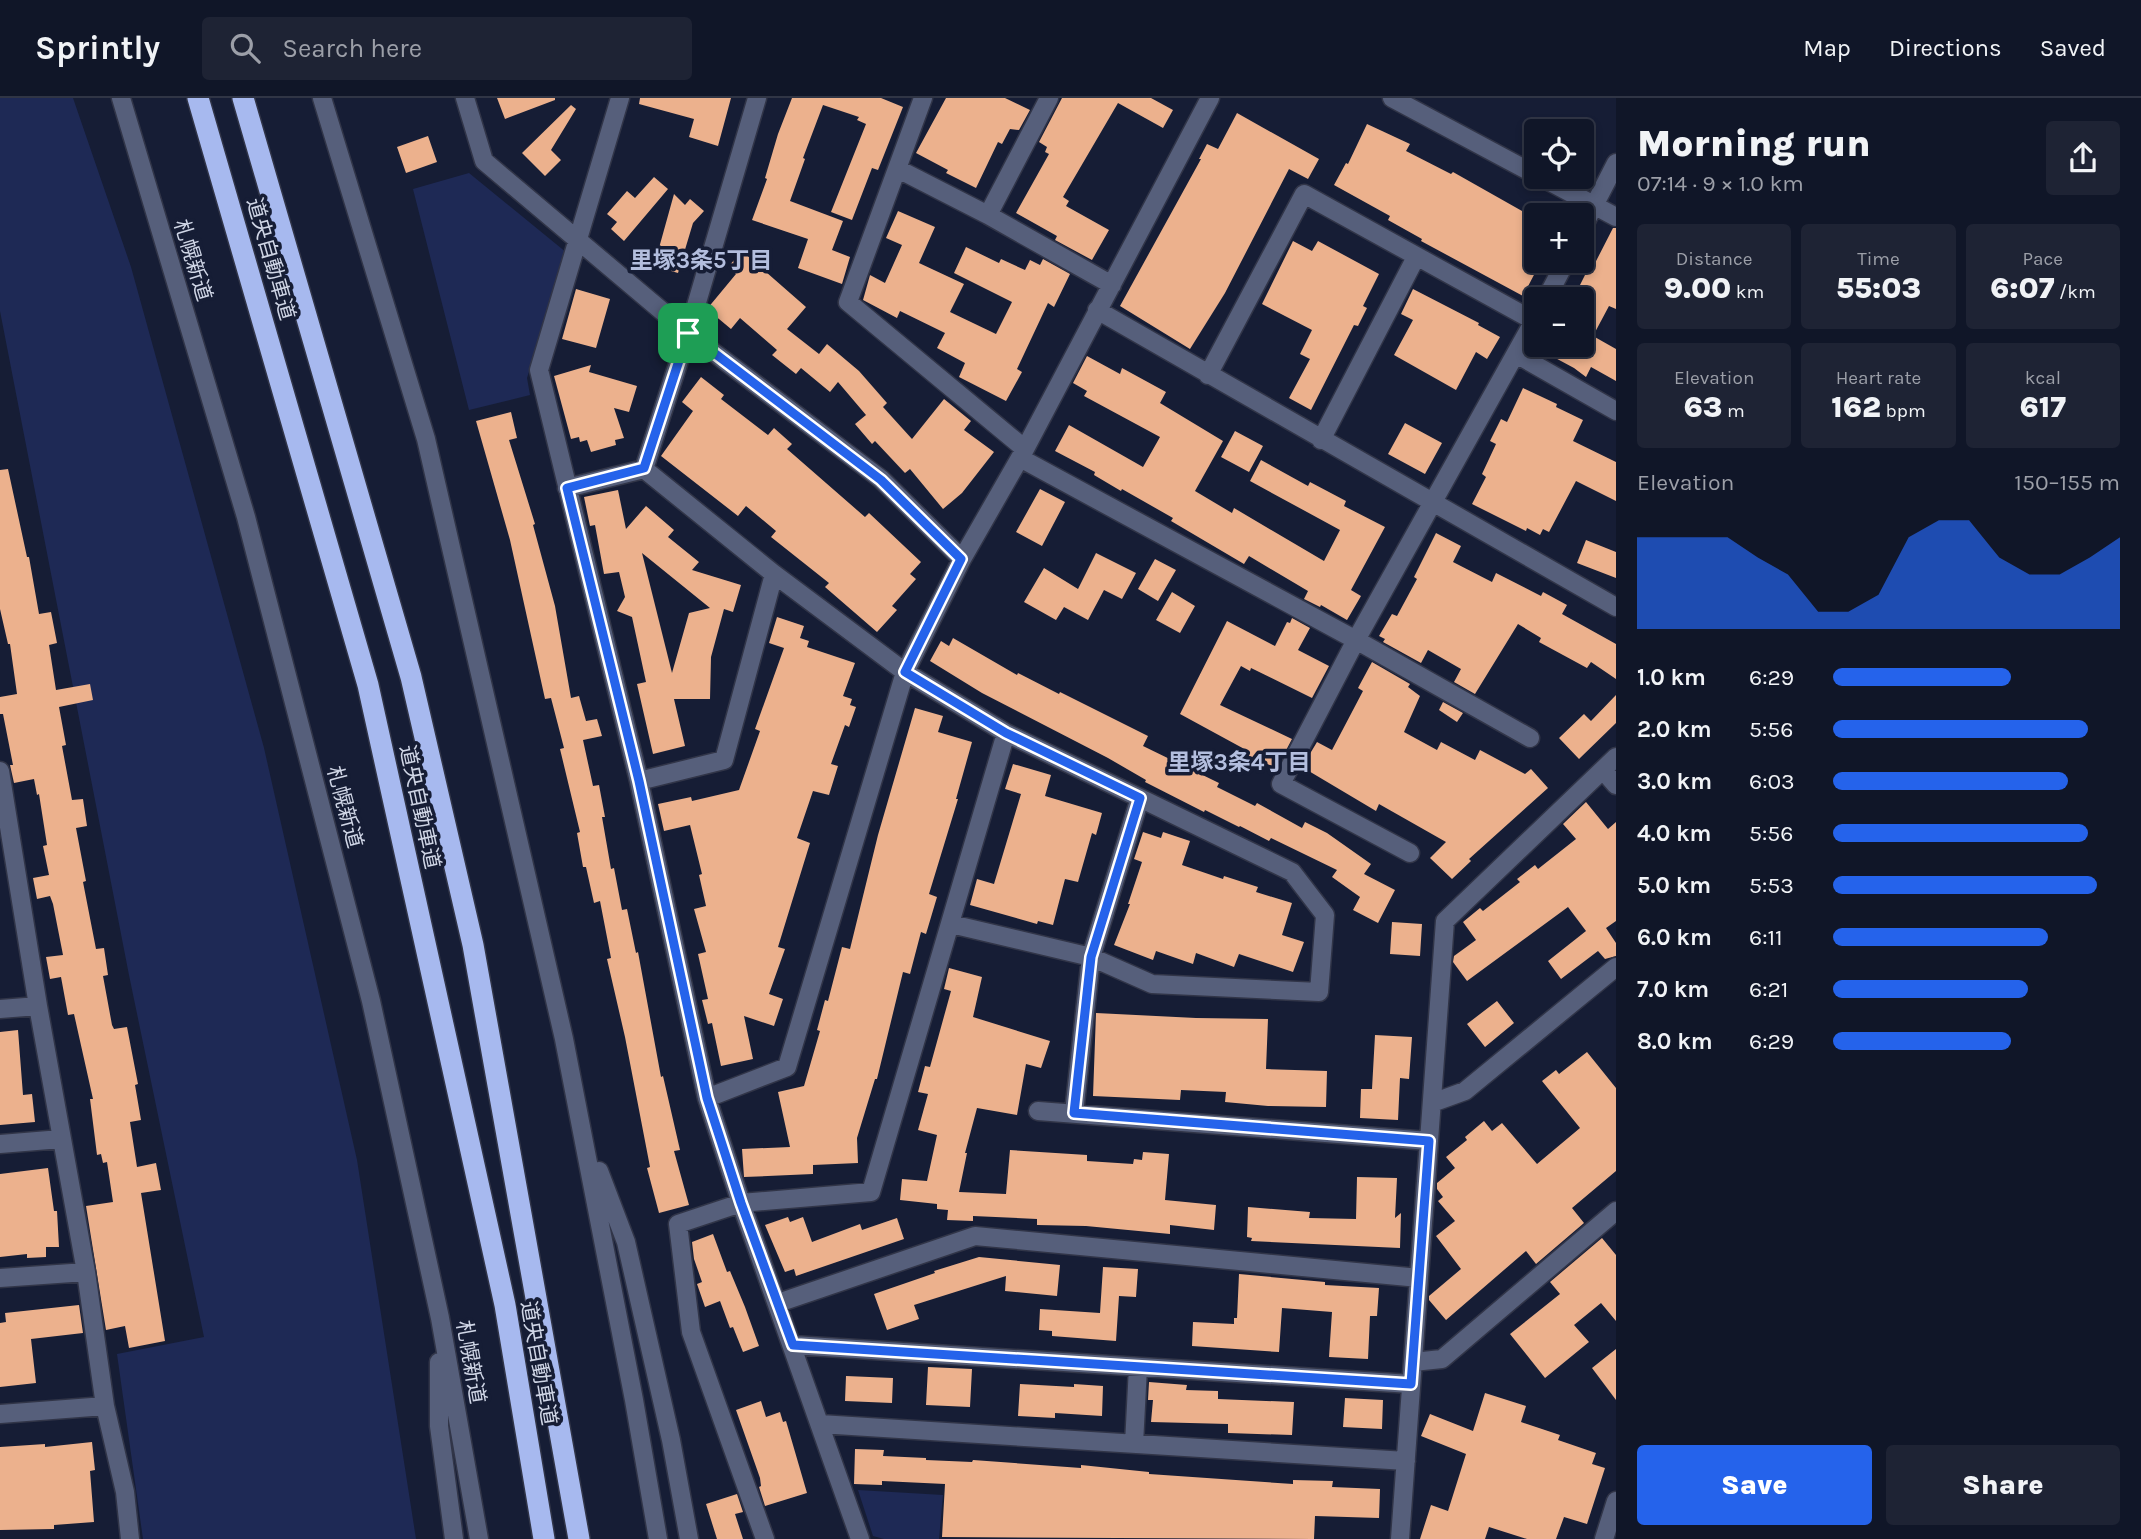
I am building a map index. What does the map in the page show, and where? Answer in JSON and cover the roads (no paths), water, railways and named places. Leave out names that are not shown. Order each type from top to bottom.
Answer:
[{"type":"highway","name":"道央自動車道","points":[[198,98],[368,685],[505,1305],[544,1539]]},
{"type":"highway","name":"道央自動車道","points":[[243,98],[414,691],[473,945],[579,1539]]},
{"type":"street","name":"札幌新道","points":[[121,98],[246,517],[372,1002],[440,1318],[479,1539]]},
{"type":"street","points":[[322,98],[426,439],[582,1128],[658,1539]]},
{"type":"street","points":[[465,98],[484,161],[688,333],[881,480],[961,559]]},
{"type":"street","points":[[620,98],[539,370],[639,781],[707,1098],[741,1203],[860,1539]]},
{"type":"street","points":[[644,468],[688,333],[757,98]]},
{"type":"street","points":[[923,98],[848,302],[1023,454],[1530,738]]},
{"type":"street","points":[[988,215],[1049,98]]},
{"type":"street","points":[[707,1098],[787,1067],[905,672],[961,559],[1023,454],[1210,98]]},
{"type":"street","points":[[1392,98],[1524,168]]},
{"type":"street","points":[[1616,163],[1594,205],[1616,218]]},
{"type":"street","points":[[898,169],[988,215],[1112,285]]},
{"type":"street","points":[[1564,189],[1590,203]]},
{"type":"street","points":[[1208,375],[1304,194],[1524,313]]},
{"type":"street","points":[[1321,440],[1416,257]]},
{"type":"street","points":[[1097,310],[1616,607]]},
{"type":"street","points":[[1410,853],[1281,784],[1356,640],[1524,339]]},
{"type":"street","points":[[1516,354],[1616,411]]},
{"type":"street","points":[[567,488],[644,468]]},
{"type":"street","points":[[644,468],[774,574],[905,672],[1006,733],[1292,872],[1325,915],[1319,992],[1152,984],[1091,957],[951,924]]},
{"type":"street","points":[[639,781],[724,760],[774,574]]},
{"type":"street","points":[[765,1539],[691,1332],[678,1224],[741,1203],[871,1192],[1006,733]]},
{"type":"street","points":[[1400,1539],[1445,921],[1616,757]]},
{"type":"street","points":[[1603,770],[1616,786]]},
{"type":"street","points":[[0,771],[8,873],[38,1006],[86,1272],[105,1406],[125,1492],[130,1539]]},
{"type":"street","points":[[1074,1113],[1091,957],[1140,798]]},
{"type":"street","points":[[1432,1103],[1465,1091],[1616,967]]},
{"type":"street","points":[[0,1009],[38,1006]]},
{"type":"street","points":[[1038,1111],[1429,1141]]},
{"type":"street","points":[[582,1128],[626,1242],[671,1440],[690,1539]]},
{"type":"street","points":[[0,1144],[61,1139]]},
{"type":"street","points":[[1413,1362],[1442,1359],[1616,1211]]},
{"type":"street","points":[[778,1303],[975,1236],[1419,1278]]},
{"type":"street","points":[[0,1278],[86,1272]]},
{"type":"street","points":[[440,1318],[439,1426],[454,1539]]},
{"type":"street","points":[[793,1345],[1411,1384]]},
{"type":"street","points":[[1134,1444],[1139,1367]]},
{"type":"street","points":[[0,1414],[105,1406]]},
{"type":"street","points":[[820,1424],[1406,1461]]},
{"type":"street","points":[[1604,1539],[1616,1501]]},
{"type":"district","name":"里塚3条5丁目","points":[[701,260]]},
{"type":"district","name":"里塚3条4丁目","points":[[1239,762]]}]
